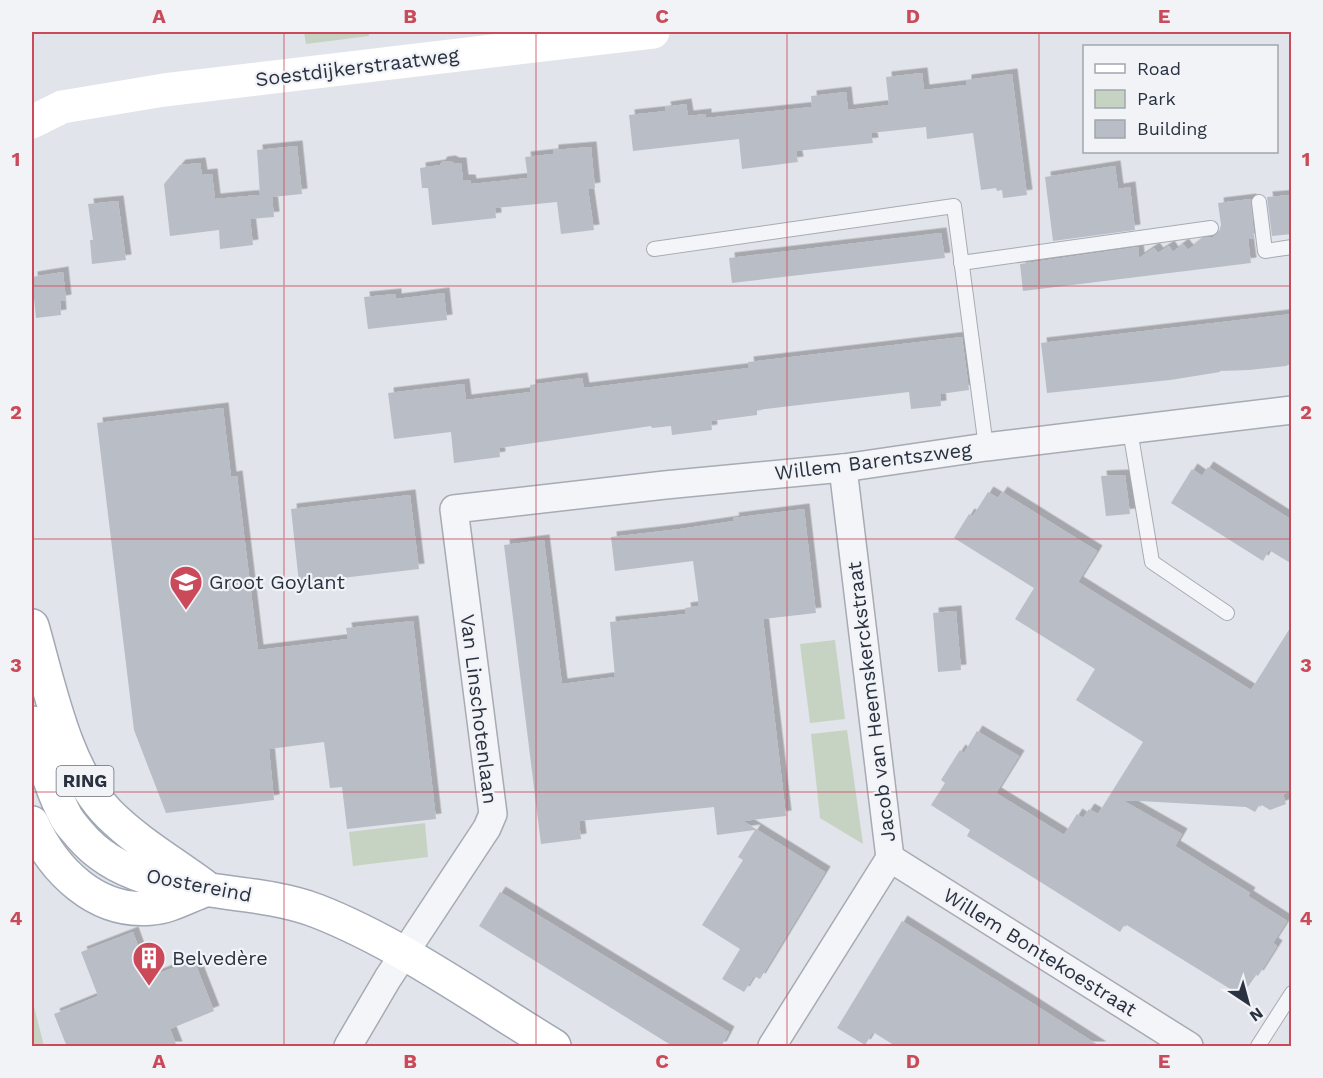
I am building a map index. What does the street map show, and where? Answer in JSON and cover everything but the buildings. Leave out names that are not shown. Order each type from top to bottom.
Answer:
[{"type":"main road","name":"Soestdijkerstraatweg","points":[[32,122],[47,105],[589,35],[653,32]]},
{"type":"main road","name":"RING","points":[[32,626],[68,746],[88,789],[117,820],[208,888]]},
{"type":"main road","name":"Oostereind","points":[[32,723],[54,789],[67,819],[89,846],[120,867],[158,881],[274,899],[315,910],[405,955]]},
{"type":"main road","points":[[32,823],[41,844],[53,861],[76,885],[104,901],[130,909],[155,908],[208,888]]},
{"type":"main road","name":"RING","points":[[405,955],[554,1047]]},
{"type":"street","name":"Willem Barentszweg","points":[[454,509],[843,468],[986,447],[1292,410]]},
{"type":"street","name":"Jacob van Heemskerckstraat","points":[[772,1047],[890,858],[843,468]]},
{"type":"street","name":"Van Linschotenlaan","points":[[348,1047],[388,978],[487,828],[493,814],[454,509]]},
{"type":"street","name":"Willem Bontekoestraat","points":[[890,858],[1189,1047]]},
{"type":"lane","points":[[1259,202],[1265,252],[1292,248]]},
{"type":"lane","points":[[654,249],[954,206],[986,447]]},
{"type":"lane","points":[[961,263],[1211,228]]},
{"type":"lane","points":[[1130,430],[1152,562],[1227,613]]},
{"type":"lane","points":[[1258,1047],[1292,993]]},
{"type":"green space","points":[[304,32],[368,32],[369,36],[306,44]]},
{"type":"green space","points":[[835,640],[845,719],[810,723],[800,644]]},
{"type":"green space","points":[[847,730],[863,844],[820,818],[811,734]]},
{"type":"green space","points":[[425,823],[428,857],[353,866],[349,832]]},
{"type":"green space","points":[[32,999],[44,1046],[32,1046]]},
{"type":"place","name":"Groot Goylant","points":[[186,611]]},
{"type":"place","name":"Belvedère","points":[[149,987]]}]
